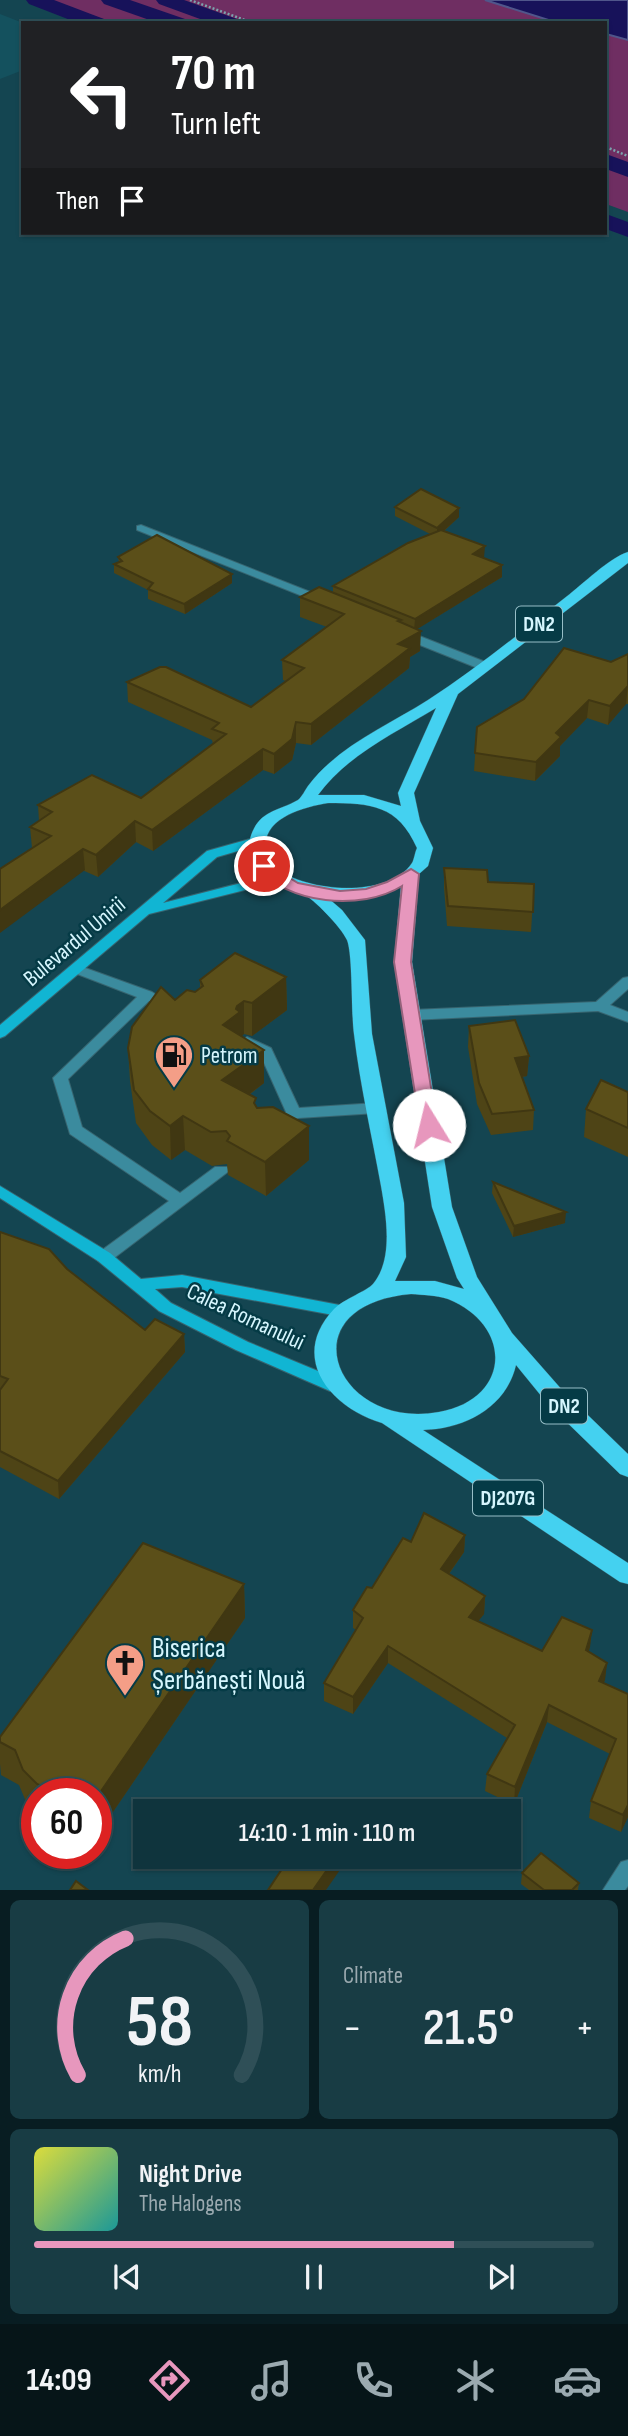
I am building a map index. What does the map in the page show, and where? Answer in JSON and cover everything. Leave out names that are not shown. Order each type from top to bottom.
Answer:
[{"type":"main road","name":"DN2","points":[[304,802],[317,780],[362,746],[451,692],[628,556]]},
{"type":"main road","name":"DN2","points":[[451,692],[406,793],[412,820],[421,833],[425,847],[421,861],[411,874],[402,962],[442,1207],[467,1278],[491,1317]]},
{"type":"main road","name":"DN2","points":[[257,841],[265,825],[281,811],[304,802],[328,798],[364,800],[396,810],[412,820]]},
{"type":"main road","points":[[257,841],[257,854],[276,878],[312,893],[340,896],[368,893],[392,885],[411,874]]},
{"type":"main road","name":"Bulevardul Unirii","points":[[0,1033],[212,854],[257,841]]},
{"type":"main road","name":"Bulevardul Unirii","points":[[145,911],[276,878]]},
{"type":"main road","points":[[312,893],[335,914],[356,940],[363,1034],[394,1203],[396,1257],[380,1291]]},
{"type":"main road","name":"Calea Romanului","points":[[0,1191],[104,1257],[165,1307],[242,1346],[336,1386]]},
{"type":"main road","name":"Calea Romanului","points":[[138,1284],[182,1281],[344,1311]]},
{"type":"main road","points":[[411,1287],[442,1290],[469,1301],[491,1317],[504,1339],[507,1362],[499,1385],[480,1404],[454,1418],[421,1422],[389,1419],[368,1411],[350,1400],[336,1386],[327,1367],[325,1347],[331,1328],[344,1311],[361,1299],[380,1291],[411,1287]]},
{"type":"main road","name":"DN2","points":[[504,1339],[555,1397],[628,1468]]},
{"type":"main road","name":"DJ207G","points":[[389,1419],[628,1575]]},
{"type":"street","points":[[141,528],[335,606]]},
{"type":"street","points":[[397,631],[484,666]]},
{"type":"street","points":[[77,969],[171,1006]]},
{"type":"street","points":[[600,1006],[628,981]]},
{"type":"street","points":[[147,995],[60,1078],[75,1130],[181,1201]]},
{"type":"street","points":[[411,1015],[600,1006],[628,1017]]},
{"type":"street","points":[[246,1041],[266,1051],[294,1113]]},
{"type":"street","points":[[265,1136],[294,1113],[377,1108]]},
{"type":"street","points":[[104,1257],[221,1171]]},
{"type":"street","points":[[613,1890],[628,1869]]},
{"type":"path","points":[[190,0],[248,21]]},
{"type":"path","points":[[607,147],[628,156]]},
{"type":"shaded area","points":[[47,0],[628,0],[628,212],[607,204],[607,21],[109,21]]},
{"type":"shaded area","points":[[485,0],[628,0],[628,40],[607,34],[607,21],[552,21]]},
{"type":"shaded area","points":[[0,14],[21,22],[21,71],[0,79]]},
{"type":"building","points":[[421,489],[459,508],[437,528],[395,507]]},
{"type":"building","points":[[441,530],[485,546],[473,554],[502,565],[415,619],[333,586],[408,543]]},
{"type":"building","points":[[157,535],[232,574],[184,604],[148,589],[153,583],[114,564],[122,561],[118,557]]},
{"type":"building","points":[[319,587],[401,620],[398,621],[421,631],[398,644],[410,648],[311,724],[296,722],[292,739],[274,754],[263,749],[152,830],[135,821],[96,855],[83,849],[0,910],[0,869],[51,836],[30,827],[52,812],[38,805],[92,775],[141,798],[226,734],[212,729],[219,723],[127,682],[160,667],[166,667],[251,707],[304,668],[282,660],[344,614],[300,597]]},
{"type":"building","points":[[564,648],[611,662],[628,654],[628,686],[610,706],[589,700],[556,733],[561,737],[536,762],[475,753],[477,727],[524,699]]},
{"type":"building","points":[[444,868],[487,870],[488,882],[534,884],[533,912],[448,906]]},
{"type":"building","points":[[235,953],[286,977],[252,1003],[244,1001],[237,1006],[236,1009],[240,1012],[223,1025],[264,1050],[222,1080],[256,1098],[254,1103],[257,1108],[273,1107],[309,1126],[265,1162],[227,1141],[230,1136],[226,1131],[211,1132],[183,1116],[170,1126],[150,1111],[134,1090],[128,1048],[132,1027],[161,987],[175,1000],[187,990],[195,992],[203,986],[200,980]]},
{"type":"building","points":[[515,1020],[529,1056],[515,1058],[534,1110],[492,1114],[479,1083],[469,1026]]},
{"type":"building","points":[[601,1080],[628,1092],[628,1128],[586,1109]]},
{"type":"building","points":[[493,1182],[566,1212],[514,1226]]},
{"type":"building","points":[[0,1232],[49,1249],[67,1269],[145,1330],[155,1319],[184,1334],[58,1481],[0,1451],[0,1390],[8,1379],[0,1376]]},
{"type":"building","points":[[424,1513],[465,1535],[441,1569],[485,1596],[469,1617],[542,1651],[562,1617],[592,1630],[586,1650],[607,1663],[599,1681],[628,1694],[628,1805],[623,1815],[591,1801],[616,1739],[549,1705],[515,1787],[487,1774],[515,1725],[388,1646],[353,1697],[324,1683],[363,1618],[353,1610],[367,1587],[372,1588],[403,1538],[411,1542]]},
{"type":"building","name":"Biserica Șerbănești Nouă","points":[[143,1543],[244,1584],[110,1778],[31,1778],[23,1770],[15,1750],[0,1742],[0,1737]]},
{"type":"building","points":[[541,1853],[579,1883],[572,1890],[544,1890],[522,1873]]},
{"type":"building","points":[[282,1869],[328,1869],[313,1890],[268,1890]]},
{"type":"building","points":[[76,1881],[88,1890],[70,1890]]},
{"type":"waterway","points":[[36,0],[92,21]]},
{"type":"waterway","points":[[111,0],[172,21]]},
{"type":"waterway","points":[[166,0],[224,21]]},
{"type":"waterway","points":[[607,161],[628,170]]},
{"type":"waterway","points":[[607,221],[628,230]]},
{"type":"place","name":"Petrom","points":[[174,1089]]},
{"type":"place","name":"Biserica Șerbănești Nouă","points":[[125,1697]]},
{"type":"route","points":[[264,866],[276,878],[292,887],[312,893],[340,896],[368,893],[392,885],[411,874],[402,962],[429,1125]]}]
